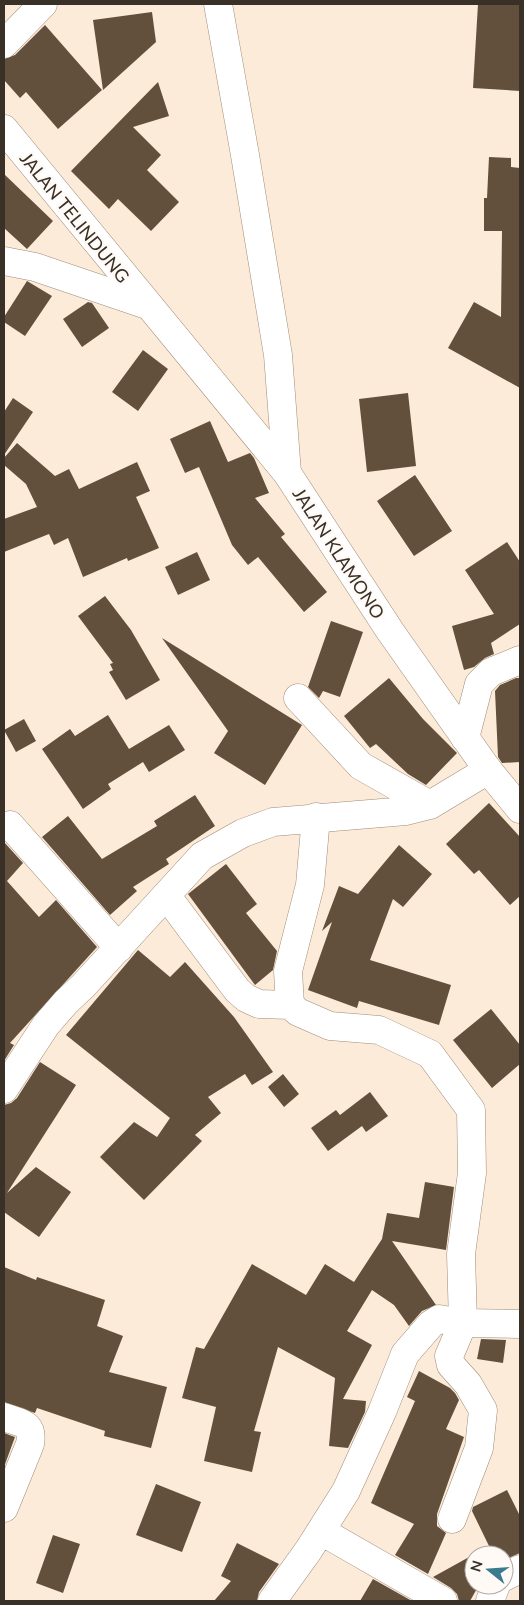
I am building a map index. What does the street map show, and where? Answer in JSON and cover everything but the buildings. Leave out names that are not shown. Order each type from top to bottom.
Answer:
[{"type":"street","points":[[4,44],[43,4]]},
{"type":"street","points":[[218,4],[278,356],[287,473]]},
{"type":"street","name":"JALAN TELINDUNG","points":[[4,129],[147,305]]},
{"type":"street","points":[[4,261],[35,267],[147,305]]},
{"type":"street","name":"JALAN KLAMONO","points":[[147,305],[287,473],[390,631],[488,770],[520,809]]},
{"type":"street","points":[[465,738],[479,684],[483,678],[520,660]]},
{"type":"street","points":[[298,698],[360,766],[430,805]]},
{"type":"street","points":[[4,1089],[46,1025],[202,856],[243,833],[273,822],[406,811],[430,805],[488,770]]},
{"type":"street","points":[[290,1005],[288,971],[310,885],[316,817]]},
{"type":"street","points":[[10,825],[119,948]]},
{"type":"street","points":[[166,894],[237,990],[246,998],[259,1004],[290,1005],[298,1012],[330,1026],[379,1030],[430,1054],[471,1110],[472,1174],[461,1254],[463,1323],[449,1356],[450,1364],[468,1384],[483,1410],[479,1448],[452,1519]]},
{"type":"street","points":[[272,1601],[321,1531],[346,1491],[375,1429],[405,1354],[431,1324],[438,1319],[463,1323],[520,1324]]},
{"type":"street","points":[[4,1417],[28,1427],[32,1434],[30,1444],[4,1508]]},
{"type":"street","points":[[321,1531],[442,1601]]}]
